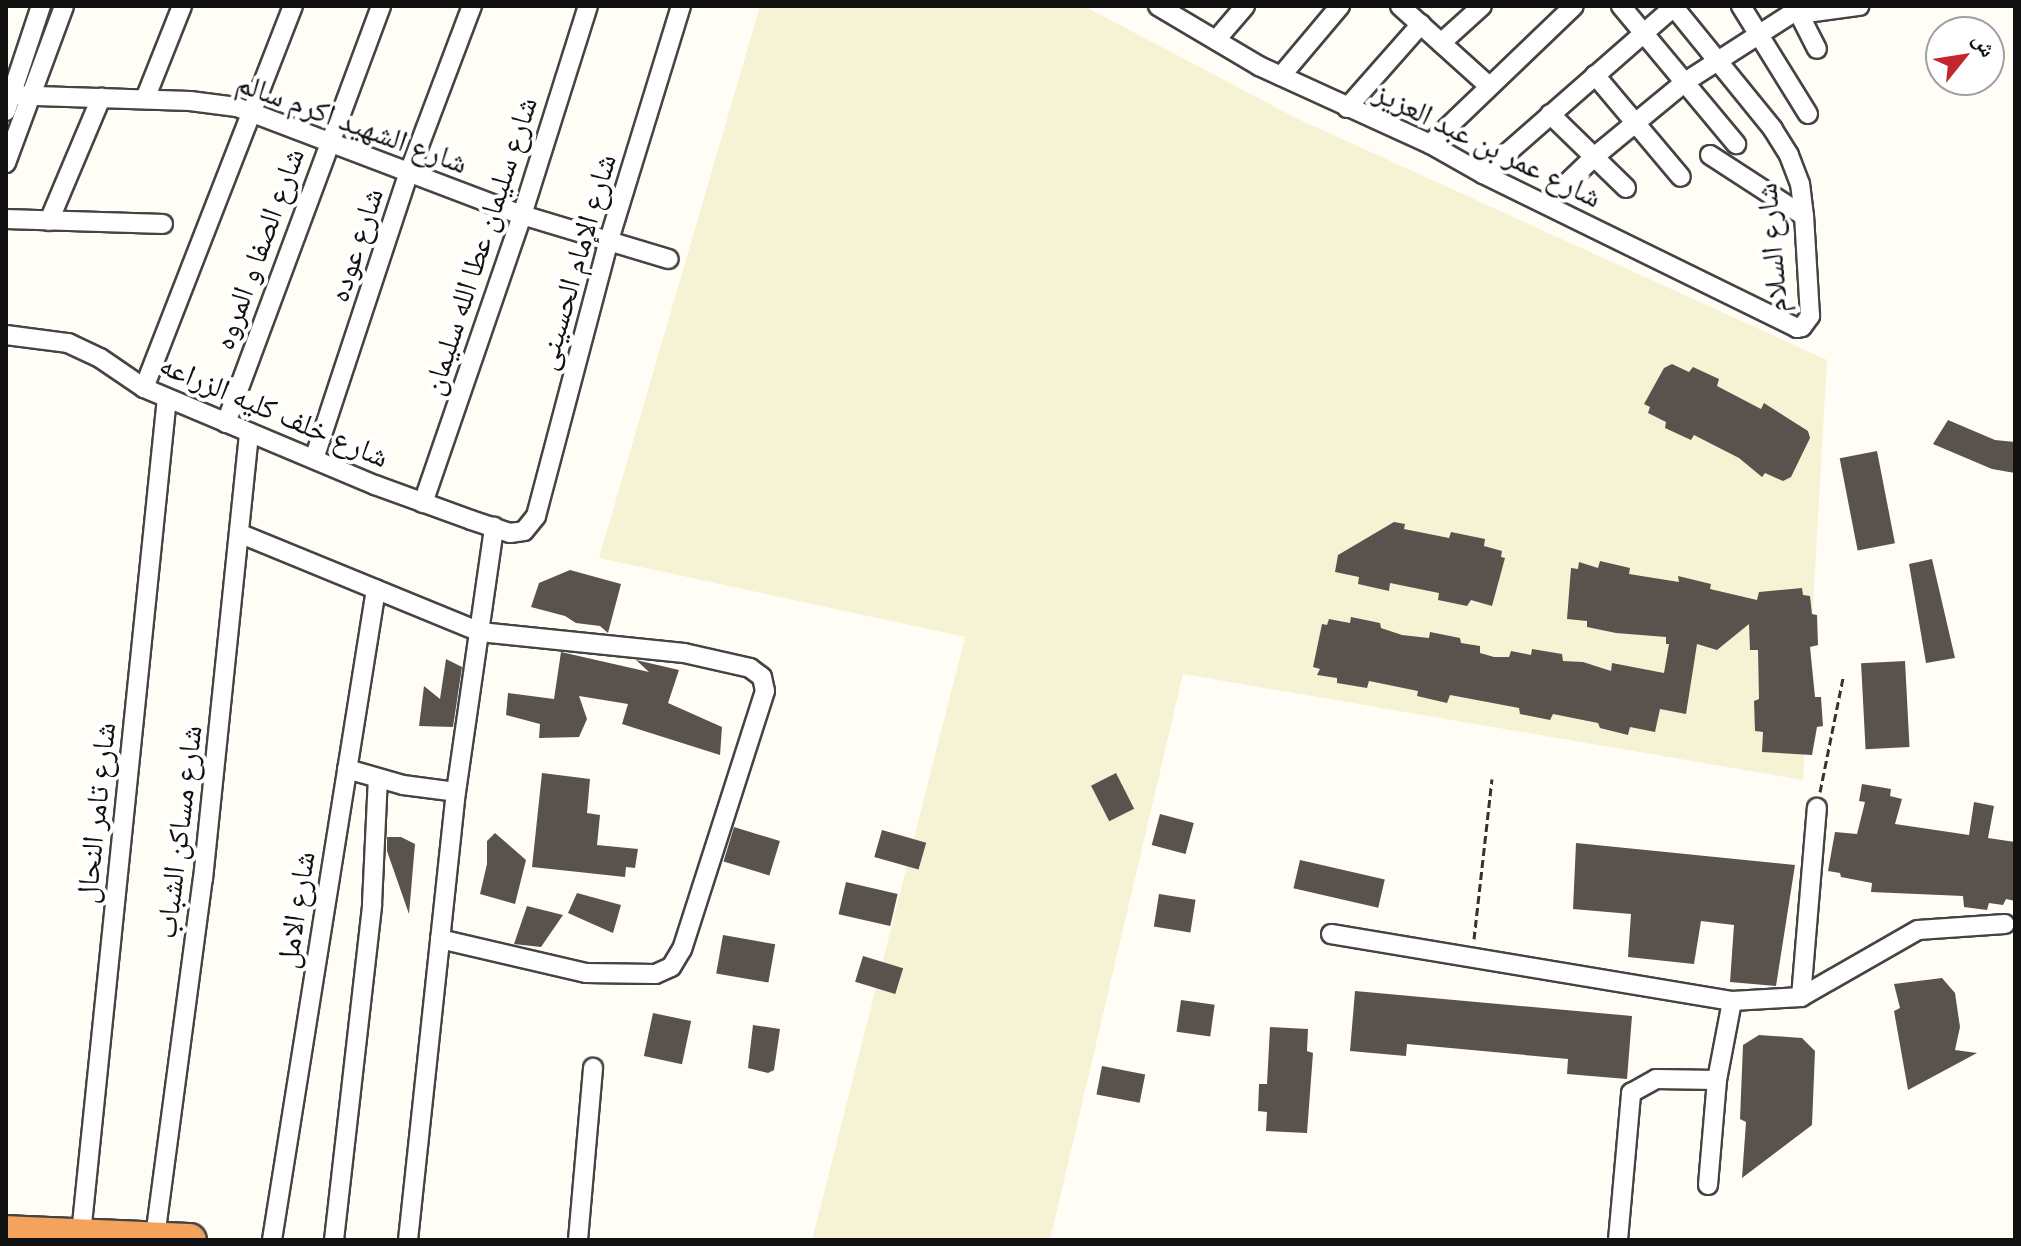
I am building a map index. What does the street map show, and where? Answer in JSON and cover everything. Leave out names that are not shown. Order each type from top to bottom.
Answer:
[{"type":"highway","points":[[6,1232],[190,1240]]},
{"type":"street","points":[[6,163],[14,99],[41,6]]},
{"type":"street","points":[[14,99],[64,6]]},
{"type":"street","points":[[145,99],[182,6]]},
{"type":"street","points":[[144,388],[293,6]]},
{"type":"street","name":"شارع الصفا و المروه","points":[[226,423],[381,6]]},
{"type":"street","name":"شارع عوده","points":[[314,459],[408,175],[472,6]]},
{"type":"street","name":"شارع سليمان عطا الله سليمان","points":[[423,503],[522,215],[588,6]]},
{"type":"street","name":"شارع الإمام الحسينى","points":[[524,531],[536,516],[609,240],[681,6]]},
{"type":"street","name":"شارع عمر بن عبد العزيز","points":[[1158,6],[1281,76],[1430,144],[1483,174],[1797,328]]},
{"type":"street","points":[[1216,40],[1245,6]]},
{"type":"street","points":[[1281,76],[1340,6]]},
{"type":"street","points":[[1441,43],[1482,6]]},
{"type":"street","points":[[1430,144],[1574,6]]},
{"type":"street","points":[[1621,6],[1736,144]]},
{"type":"street","points":[[1483,174],[1674,6]]},
{"type":"street","name":"شارع السلام","points":[[1674,6],[1789,155],[1800,184],[1810,316],[1806,325],[1797,328]]},
{"type":"street","points":[[1741,6],[1808,114]]},
{"type":"street","points":[[1545,204],[1634,122],[1685,82],[1797,10],[1859,6]]},
{"type":"street","points":[[1405,8],[1489,86]]},
{"type":"street","points":[[1797,10],[1817,49]]},
{"type":"street","points":[[1347,108],[1421,24]]},
{"type":"street","points":[[1595,75],[1681,177]]},
{"type":"street","points":[[49,221],[101,98]]},
{"type":"street","name":"شارع الشهيد اكرم سالم","points":[[14,99],[101,98],[217,103],[252,112],[408,175],[522,215],[669,259]]},
{"type":"street","points":[[1550,114],[1626,188]]},
{"type":"street","points":[[1710,155],[1804,216]]},
{"type":"street","points":[[6,219],[163,224]]},
{"type":"street","name":"شارع خلف كليه الزراعه","points":[[6,335],[68,343],[100,358],[144,388],[226,423],[423,503],[510,533],[524,531]]},
{"type":"street","name":"شارع تامر النحال","points":[[81,1234],[167,398]]},
{"type":"street","name":"شارع مساكن الشباب","points":[[155,1237],[203,879],[241,534],[249,432]]},
{"type":"street","points":[[408,1240],[456,792],[494,527]]},
{"type":"street","points":[[241,534],[480,632],[719,660],[756,671],[765,691],[682,949],[671,967],[655,974],[586,973],[440,939]]},
{"type":"street","name":"شارع الامل","points":[[272,1240],[376,589]]},
{"type":"street","points":[[347,769],[378,779],[456,792]]},
{"type":"street","points":[[334,1240],[372,904],[378,779]]},
{"type":"street","points":[[1801,997],[1817,808]]},
{"type":"street","points":[[1331,934],[1732,1001],[1801,997],[1918,930],[2005,924]]},
{"type":"street","points":[[1708,1185],[1717,1080],[1732,1001]]},
{"type":"street","points":[[578,1240],[593,1068]]},
{"type":"street","points":[[1618,1240],[1631,1093],[1656,1079],[1717,1080]]},
{"type":"path","points":[[1817,808],[1843,678]]},
{"type":"path","points":[[1472,959],[1492,779]]},
{"type":"shaded area","points":[[760,6],[1084,6],[1296,118],[1827,360],[1803,780],[1183,674],[1050,1240],[812,1240],[965,637],[599,558]]},
{"type":"building","points":[[1672,364],[1689,372],[1693,367],[1719,379],[1717,386],[1761,409],[1764,403],[1808,431],[1810,438],[1791,477],[1783,481],[1765,473],[1762,477],[1739,458],[1694,435],[1691,440],[1665,428],[1666,422],[1648,413],[1650,407],[1644,404],[1664,368]]},
{"type":"building","points":[[1948,420],[1995,440],[2015,442],[2015,473],[1992,469],[1933,444]]},
{"type":"building","points":[[1877,451],[1895,543],[1858,551],[1840,458]]},
{"type":"building","points":[[1394,522],[1405,524],[1404,529],[1449,538],[1451,532],[1485,539],[1484,546],[1502,551],[1501,557],[1505,558],[1492,606],[1471,600],[1467,606],[1438,600],[1439,593],[1390,583],[1389,591],[1358,584],[1359,577],[1335,572],[1338,555]]},
{"type":"building","points":[[1932,559],[1955,658],[1926,663],[1909,564]]},
{"type":"building","points":[[1600,561],[1630,568],[1629,574],[1679,582],[1678,576],[1711,584],[1710,589],[1757,600],[1759,592],[1802,588],[1803,595],[1810,596],[1812,614],[1817,615],[1818,645],[1810,647],[1815,697],[1821,697],[1823,726],[1817,727],[1812,755],[1762,752],[1763,732],[1755,731],[1754,701],[1759,699],[1758,650],[1750,650],[1749,624],[1717,650],[1697,644],[1686,714],[1660,709],[1655,732],[1630,727],[1628,735],[1600,728],[1598,723],[1553,714],[1550,720],[1520,714],[1519,708],[1450,695],[1447,703],[1417,696],[1418,691],[1369,681],[1367,688],[1337,683],[1337,678],[1317,675],[1320,669],[1313,667],[1322,624],[1327,625],[1329,619],[1350,623],[1351,617],[1380,623],[1381,628],[1402,635],[1429,638],[1430,632],[1460,638],[1461,643],[1480,646],[1480,653],[1494,657],[1509,657],[1511,651],[1531,655],[1532,649],[1562,654],[1563,661],[1583,662],[1611,671],[1612,663],[1664,673],[1669,644],[1666,644],[1666,637],[1616,633],[1587,627],[1587,621],[1567,619],[1571,568],[1578,569],[1579,562],[1598,568]]},
{"type":"building","points":[[570,570],[621,584],[608,633],[600,626],[576,623],[565,616],[531,607],[539,583]]},
{"type":"building","points":[[561,652],[649,672],[636,660],[679,670],[668,703],[722,727],[720,755],[622,724],[628,704],[579,696],[587,719],[579,737],[539,738],[540,724],[506,715],[508,693],[554,699]]},
{"type":"building","points":[[446,659],[462,667],[453,727],[419,726],[424,686],[440,699]]},
{"type":"building","points":[[1905,661],[1910,747],[1866,749],[1861,663]]},
{"type":"building","points":[[542,773],[590,779],[587,813],[600,815],[597,845],[638,849],[635,868],[626,867],[625,877],[532,867]]},
{"type":"building","points":[[1116,773],[1134,809],[1109,821],[1091,786]]},
{"type":"building","points":[[1862,784],[1891,789],[1890,796],[1902,799],[1895,824],[1969,835],[1974,802],[1994,806],[1988,838],[2015,842],[2015,901],[2006,899],[2003,905],[1989,903],[1987,910],[1964,907],[1963,896],[1871,892],[1872,883],[1828,871],[1835,832],[1857,834],[1865,802],[1859,801]]},
{"type":"building","points":[[1160,814],[1194,823],[1186,854],[1152,845]]},
{"type":"building","points":[[734,827],[780,841],[769,875],[723,861]]},
{"type":"building","points":[[882,830],[926,843],[919,870],[874,857]]},
{"type":"building","points":[[495,833],[526,860],[515,904],[480,894],[487,864],[487,841]]},
{"type":"building","points":[[387,837],[401,837],[415,844],[409,914],[387,851]]},
{"type":"building","points":[[1576,843],[1795,865],[1776,986],[1730,982],[1734,925],[1701,921],[1694,964],[1628,957],[1631,914],[1573,909]]},
{"type":"building","points":[[1300,860],[1385,880],[1378,908],[1293,888]]},
{"type":"building","points":[[846,882],[898,894],[890,926],[839,914]]},
{"type":"building","points":[[577,893],[621,905],[613,933],[568,913]]},
{"type":"building","points":[[1159,894],[1196,900],[1190,932],[1154,927]]},
{"type":"building","points":[[527,906],[563,915],[541,947],[514,944]]},
{"type":"building","points":[[723,935],[775,944],[768,983],[716,973]]},
{"type":"building","points":[[863,956],[903,968],[895,994],[855,982]]},
{"type":"building","points":[[1942,978],[1955,993],[1960,1027],[1955,1050],[1977,1053],[1908,1090],[1894,1011],[1900,1008],[1894,984]]},
{"type":"building","points":[[1355,991],[1632,1016],[1627,1079],[1567,1074],[1568,1059],[1407,1044],[1406,1056],[1350,1051]]},
{"type":"building","points":[[1181,1000],[1215,1005],[1210,1036],[1177,1032]]},
{"type":"building","points":[[653,1013],[691,1021],[682,1064],[644,1056]]},
{"type":"building","points":[[753,1025],[780,1029],[774,1070],[768,1073],[748,1068]]},
{"type":"building","points":[[1270,1027],[1308,1029],[1307,1051],[1313,1053],[1307,1133],[1266,1131],[1267,1112],[1258,1111],[1259,1084],[1267,1084]]},
{"type":"building","points":[[1759,1035],[1802,1038],[1815,1051],[1812,1125],[1742,1178],[1746,1122],[1740,1119],[1743,1045]]},
{"type":"building","points":[[1102,1066],[1145,1074],[1140,1103],[1096,1094]]}]
